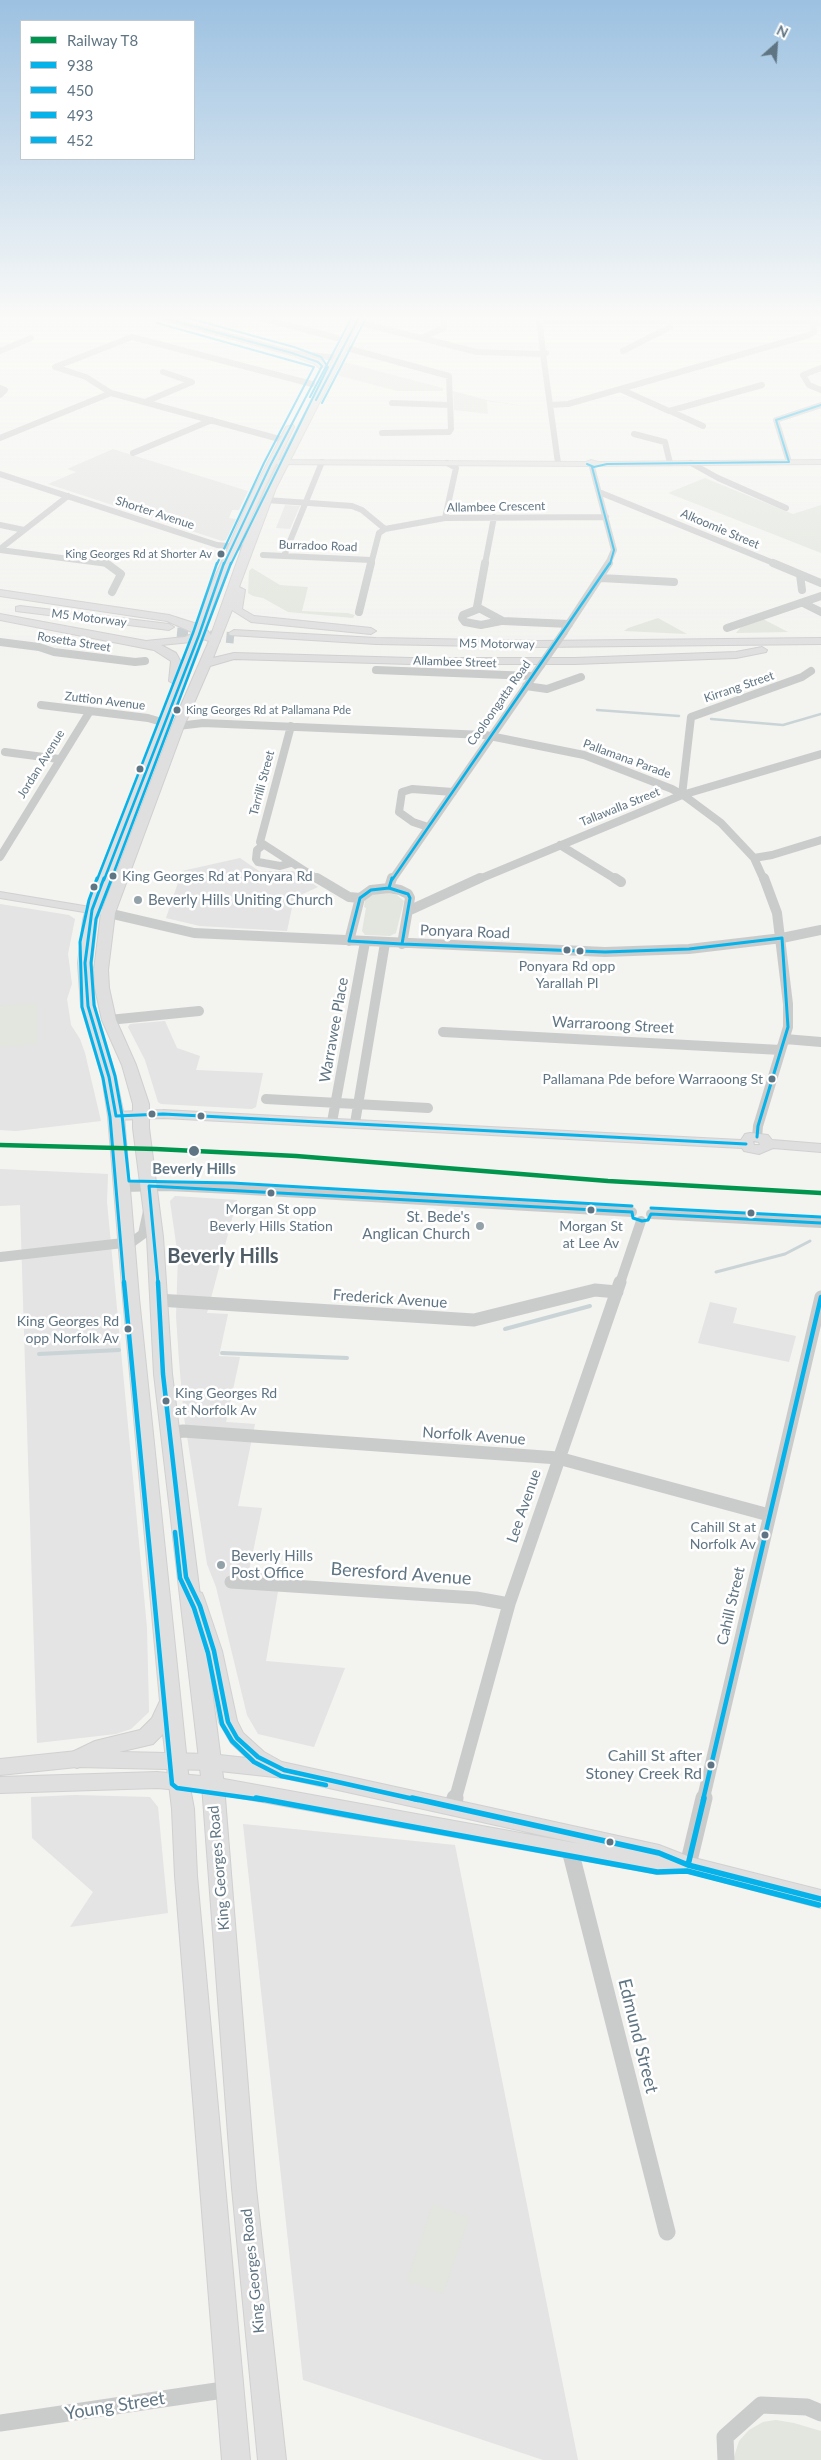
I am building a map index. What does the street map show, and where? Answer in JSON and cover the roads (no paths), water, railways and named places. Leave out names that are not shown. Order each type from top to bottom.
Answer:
[{"type":"highway","name":"King Georges Road","points":[[272,2460],[244,2188],[211,1774],[170,1433],[158,1300],[155,1237],[141,1122],[141,1104],[129,1065],[109,1020],[102,988],[100,911],[206,664],[208,602],[288,432]]},
{"type":"highway","name":"King Georges Road","points":[[236,2460],[186,1876],[183,1809],[126,1243],[117,1122],[108,1077],[88,1006],[85,963],[100,911],[175,696],[208,633],[266,500],[299,432]]},
{"type":"highway","points":[[244,553],[237,610],[251,618],[279,623],[404,633],[740,641]]},
{"type":"highway","points":[[0,593],[174,614],[194,613],[202,610],[208,602]]},
{"type":"highway","points":[[70,602],[170,618],[246,648],[296,656]]},
{"type":"highway","name":"M5 Motorway","points":[[0,606],[178,630],[0,612]]},
{"type":"highway","points":[[0,617],[132,641],[158,648],[176,659],[175,696]]},
{"type":"highway","points":[[132,641],[174,642],[249,624],[279,623]]},
{"type":"highway","points":[[167,717],[191,678],[208,633]]},
{"type":"highway","name":"M5 Motorway","points":[[821,641],[459,643],[234,636],[396,648],[495,651],[821,650]]},
{"type":"highway","points":[[206,664],[234,656],[296,656],[419,661],[575,660],[736,655],[762,650]]},
{"type":"highway","points":[[77,1759],[102,1747],[146,1738],[159,1724],[171,1699]]},
{"type":"main road","points":[[291,450],[298,457],[320,462]]},
{"type":"main road","points":[[272,462],[558,463],[593,465],[821,462]]},
{"type":"main road","points":[[0,895],[100,911]]},
{"type":"main road","points":[[117,1122],[141,1122],[163,1114],[751,1140],[763,1138],[768,1144],[821,1148]]},
{"type":"main road","points":[[186,1577],[200,1606],[214,1652],[228,1722],[236,1738],[258,1757],[284,1770],[659,1853],[688,1865],[821,1899]]},
{"type":"main road","points":[[0,1766],[77,1759],[211,1774],[570,1850],[658,1866],[688,1865]]},
{"type":"main road","points":[[211,1774],[284,1770]]},
{"type":"main road","points":[[0,1785],[157,1780],[178,1771]]},
{"type":"street","points":[[0,438],[15,432]]},
{"type":"street","points":[[133,453],[184,432]]},
{"type":"street","points":[[257,432],[285,437]]},
{"type":"street","points":[[382,432],[449,432]]},
{"type":"street","points":[[554,432],[558,463]]},
{"type":"street","points":[[780,432],[789,462]]},
{"type":"street","points":[[634,434],[665,442],[670,463]]},
{"type":"street","points":[[284,556],[320,462]]},
{"type":"street","points":[[445,518],[456,468],[447,463]]},
{"type":"street","points":[[691,463],[718,478],[786,508]]},
{"type":"street","name":"Cooloongatta Road","points":[[389,888],[393,877],[610,564],[614,550],[593,465]]},
{"type":"street","name":"Shorter Avenue","points":[[0,474],[217,544],[233,547],[244,553]]},
{"type":"street","name":"Alkoomie Street","points":[[599,492],[618,498],[821,583]]},
{"type":"street","points":[[0,549],[68,496]]},
{"type":"street","points":[[266,500],[357,508],[385,529],[379,533],[358,612]]},
{"type":"street","name":"Alkoomie Street","points":[[602,506],[631,504]]},
{"type":"street","name":"Allambee Crescent","points":[[385,529],[445,518],[606,517]]},
{"type":"street","points":[[494,518],[476,604],[478,608],[501,621]]},
{"type":"street","points":[[0,525],[24,530]]},
{"type":"street","points":[[0,549],[106,563],[121,574],[112,592]]},
{"type":"street","name":"Burradoo Road","points":[[263,555],[371,560]]},
{"type":"street","points":[[800,575],[802,590]]},
{"type":"street","points":[[601,578],[674,582]]},
{"type":"street","points":[[727,628],[821,596]]},
{"type":"street","points":[[803,602],[821,612]]},
{"type":"street","points":[[478,608],[463,615],[462,618],[465,622],[481,626],[501,621],[569,624]]},
{"type":"street","name":"Rosetta Street","points":[[0,642],[39,647],[54,652],[135,662],[145,661]]},
{"type":"street","name":"Allambee Street","points":[[376,670],[532,676]]},
{"type":"street","name":"Kirrang Street","points":[[682,795],[691,717],[694,714],[802,677],[811,671]]},
{"type":"street","points":[[510,709],[529,697],[580,677]]},
{"type":"street","points":[[526,686],[547,689]]},
{"type":"street","name":"Zuttion Avenue","points":[[41,705],[148,718],[167,717]]},
{"type":"street","name":"Jordan Avenue","points":[[0,857],[90,711]]},
{"type":"street","name":"Pallamana Parade","points":[[178,726],[203,723],[491,736],[584,755],[672,788],[682,795],[721,824],[754,858],[770,889],[777,913],[782,938],[788,1004],[788,1027],[758,1126],[751,1140]]},
{"type":"street","name":"Tarrilli Street","points":[[291,726],[260,840],[263,845],[257,850],[256,859],[264,865],[280,866],[291,863]]},
{"type":"street","points":[[5,752],[59,759]]},
{"type":"street","name":"Tallawalla Street","points":[[408,911],[433,898],[560,844],[682,795],[821,754]]},
{"type":"street","points":[[428,827],[412,822],[399,812],[398,808],[402,792],[412,789],[453,792]]},
{"type":"street","points":[[754,858],[772,855],[821,840]]},
{"type":"street","points":[[560,844],[622,882]]},
{"type":"street","points":[[263,845],[333,889],[349,896],[360,898]]},
{"type":"street","points":[[349,941],[360,898],[371,890],[389,888],[400,890],[408,894],[410,898],[402,944]]},
{"type":"street","name":"Tallawalla Street","points":[[410,898],[433,898]]},
{"type":"street","name":"Ponyara Road","points":[[100,911],[194,934],[621,952],[689,949],[782,938],[821,930]]},
{"type":"street","name":"Warrawee Place","points":[[332,1122],[365,942]]},
{"type":"street","points":[[355,1123],[385,943]]},
{"type":"street","points":[[109,1020],[199,1011]]},
{"type":"street","name":"Warraroong Street","points":[[443,1032],[781,1050]]},
{"type":"street","points":[[785,1039],[821,1042]]},
{"type":"street","points":[[266,1099],[428,1108]]},
{"type":"street","points":[[122,1179],[148,1186],[240,1189],[641,1216],[821,1223]]},
{"type":"street","points":[[0,1257],[136,1241],[143,1234],[148,1186]]},
{"type":"street","name":"Lee Avenue","points":[[454,1807],[508,1604],[617,1292],[641,1216]]},
{"type":"street","name":"Frederick Avenue","points":[[158,1300],[478,1320],[595,1290],[617,1292]]},
{"type":"street","name":"Cahill Street","points":[[688,1865],[821,1297]]},
{"type":"street","name":"Norfolk Avenue","points":[[170,1433],[183,1431],[558,1458],[769,1515]]},
{"type":"street","name":"Beresford Avenue","points":[[231,1582],[476,1598],[508,1604]]},
{"type":"street","name":"Edmund Street","points":[[570,1850],[667,2232]]},
{"type":"street","name":"Young Street","points":[[0,2423],[230,2389]]},
{"type":"street","points":[[726,2460],[726,2437],[762,2405],[807,2407],[821,2413]]},
{"type":"waterway","points":[[597,710],[679,716]]},
{"type":"waterway","points":[[711,719],[783,725],[821,714]]},
{"type":"waterway","points":[[716,1272],[785,1254],[810,1241]]},
{"type":"waterway","points":[[505,1329],[590,1306]]},
{"type":"waterway","points":[[39,1354],[119,1350]]},
{"type":"waterway","points":[[222,1353],[347,1358]]},
{"type":"tunnel","points":[[177,633],[234,638]]},
{"type":"rail line","name":"T8","points":[[0,1145],[156,1149],[296,1156],[608,1181],[821,1193]]},
{"type":"place","name":"King Georges Rd at Shorter Av","points":[[221,554]]},
{"type":"place","name":"King Georges Rd at Pallamana Pde","points":[[177,710]]},
{"type":"place","name":"King Georges Rd at Ponyara Rd","points":[[113,876]]},
{"type":"place","name":"Beverly Hills Uniting Church","points":[[138,900]]},
{"type":"place","name":"Ponyara Rd opp Yarallah Pl","points":[[567,950]]},
{"type":"place","name":"Pallamana Pde before Warraoong St","points":[[772,1079]]},
{"type":"place","name":"Beverly Hills","points":[[194,1151]]},
{"type":"place","name":"Morgan St opp Beverly Hills Station","points":[[271,1193]]},
{"type":"place","name":"Morgan St at Lee Av","points":[[591,1210]]},
{"type":"place","name":"St. Bede's Anglican Church","points":[[480,1226]]},
{"type":"place","name":"King Georges Rd opp Norfolk Av","points":[[128,1329]]},
{"type":"place","name":"King Georges Rd at Norfolk Av","points":[[166,1401]]},
{"type":"place","name":"Cahill St at Norfolk Av","points":[[765,1535]]},
{"type":"place","name":"Beverly Hills Post Office","points":[[221,1565]]},
{"type":"place","name":"Cahill St after Stoney Creek Rd","points":[[711,1765]]},
{"type":"district","name":"Beverly Hills","points":[[223,1257]]}]
